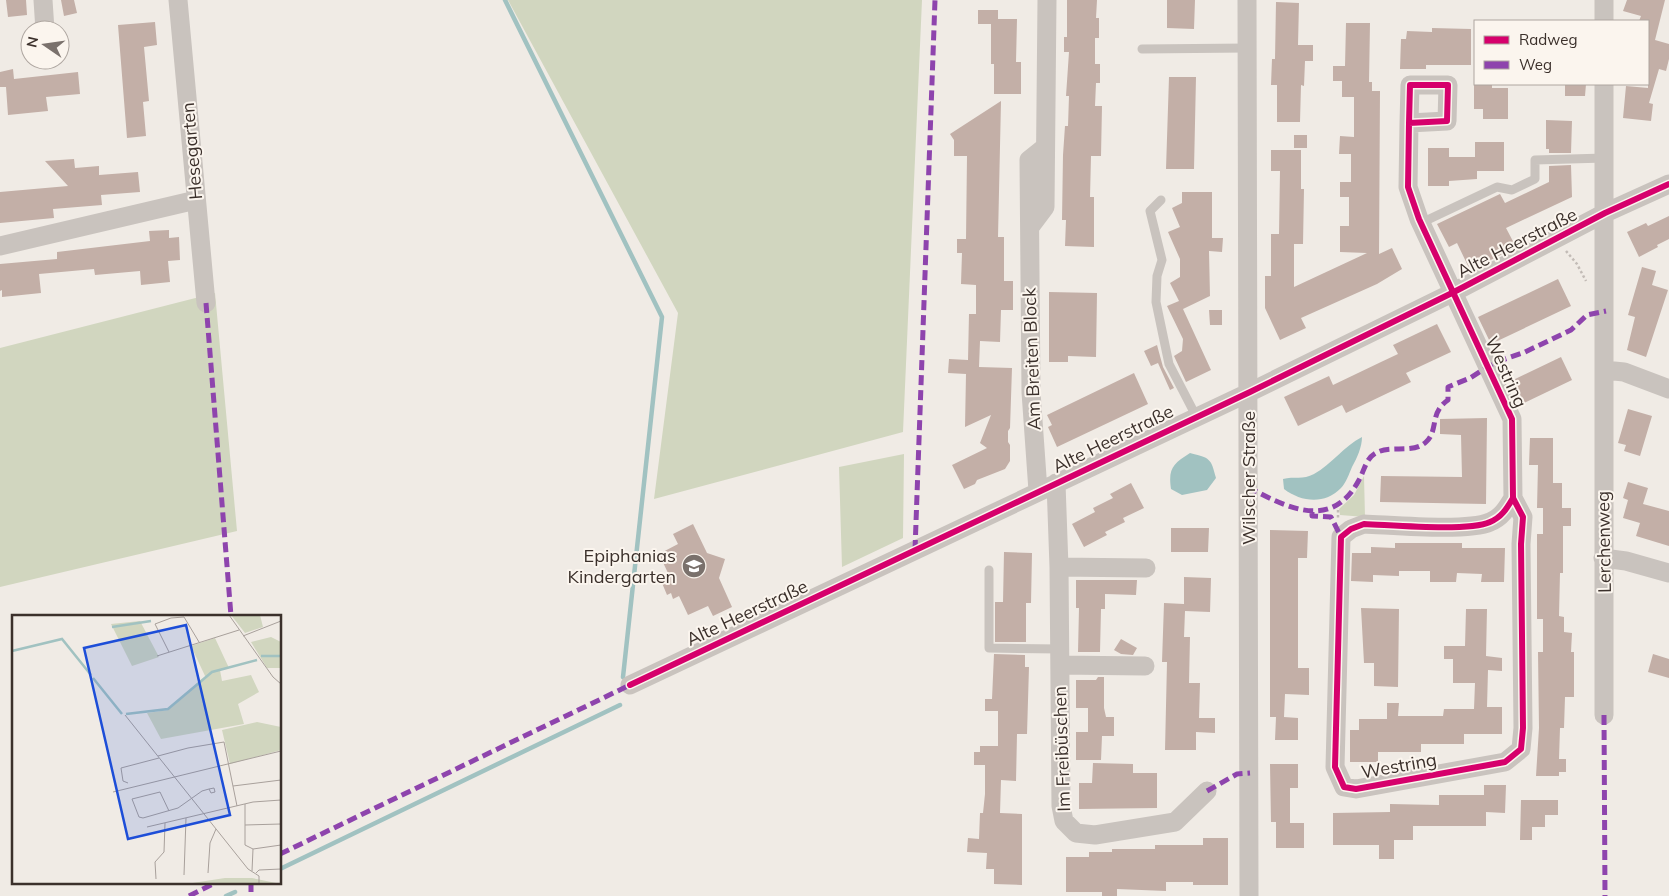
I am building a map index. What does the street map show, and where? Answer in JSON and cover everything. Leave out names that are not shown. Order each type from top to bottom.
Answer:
[{"type":"street","points":[[43,0],[44,20]]},
{"type":"street","name":"Hesegarten","points":[[178,0],[206,303]]},
{"type":"street","name":"Am Breiten Block","points":[[1038,491],[1031,392],[1029,160],[1044,148],[1047,0]]},
{"type":"street","name":"Wilscher Straße","points":[[1247,0],[1250,392],[1248,487],[1249,896]]},
{"type":"street","points":[[1604,0],[1604,20]]},
{"type":"street","name":"Lerchenweg","points":[[1604,85],[1604,715]]},
{"type":"street","name":"Westring","points":[[1409,123],[1408,187],[1421,223],[1452,293],[1512,419],[1514,498],[1522,517],[1523,728],[1521,749],[1506,762],[1356,790],[1344,787],[1335,767],[1340,537],[1351,529],[1364,524],[1470,527],[1490,522],[1505,513],[1514,498]]},
{"type":"street","name":"Alte Heerstraße","points":[[630,685],[1250,392],[1452,293],[1605,214],[1669,184]]},
{"type":"street","points":[[0,246],[196,200]]},
{"type":"street","points":[[1604,370],[1624,372],[1669,389]]},
{"type":"street","name":"Im Freibüschen","points":[[1056,483],[1059,567],[1061,806],[1064,822],[1076,833],[1095,835],[1175,822],[1207,791]]},
{"type":"street","points":[[1490,522],[1509,532],[1521,544]]},
{"type":"street","points":[[1603,558],[1626,561],[1669,573]]},
{"type":"street","points":[[1059,567],[1146,568]]},
{"type":"street","name":"Im Freibüschen","points":[[1060,657],[1145,666]]},
{"type":"lane","points":[[1142,49],[1247,48]]},
{"type":"lane","points":[[1421,223],[1497,187],[1512,190],[1535,178],[1535,160],[1605,158]]},
{"type":"lane","points":[[1161,200],[1150,211],[1162,260],[1157,276],[1156,302],[1169,364],[1196,416]]},
{"type":"lane","points":[[989,570],[989,648],[1060,657]]},
{"type":"path","points":[[1338,510],[1338,519]]},
{"type":"green space","points":[[508,0],[922,0],[903,432],[654,499],[678,313]]},
{"type":"green space","points":[[215,293],[237,531],[0,587],[0,348]]},
{"type":"green space","points":[[904,454],[903,538],[842,567],[839,467]]},
{"type":"green space","points":[[1364,476],[1365,517],[1340,515],[1339,509],[1354,495]]},
{"type":"water","points":[[1362,437],[1359,452],[1347,478],[1343,486],[1335,493],[1328,497],[1313,500],[1298,497],[1284,489],[1283,479],[1306,477],[1314,474],[1349,445]]},
{"type":"water","points":[[1190,453],[1209,460],[1213,466],[1216,478],[1207,490],[1182,495],[1171,489],[1170,476],[1173,467],[1179,460]]},
{"type":"building","points":[[6,0],[26,0],[27,15],[8,17]]},
{"type":"building","points":[[61,0],[74,0],[77,13],[64,16]]},
{"type":"building","points":[[1067,0],[1097,0],[1096,18],[1099,18],[1099,38],[1095,38],[1095,64],[1100,64],[1100,83],[1096,83],[1095,106],[1102,106],[1101,156],[1091,156],[1090,197],[1094,197],[1094,247],[1065,246],[1066,220],[1062,220],[1063,155],[1065,126],[1068,126],[1069,96],[1066,96],[1069,52],[1064,52],[1064,37],[1067,37]]},
{"type":"building","points":[[1167,0],[1195,0],[1194,29],[1167,28]]},
{"type":"building","points":[[1627,0],[1665,0],[1655,40],[1669,44],[1669,59],[1666,71],[1659,69],[1649,103],[1653,104],[1651,121],[1623,118],[1626,86],[1648,88],[1649,85],[1649,20],[1639,20],[1641,16],[1623,11]]},
{"type":"building","points":[[1276,2],[1299,3],[1298,45],[1313,45],[1313,61],[1305,61],[1304,86],[1301,85],[1300,122],[1277,122],[1277,85],[1271,85],[1272,59],[1275,59]]},
{"type":"building","points":[[978,10],[998,10],[998,19],[1017,19],[1016,62],[1021,62],[1021,94],[994,94],[994,64],[991,64],[991,24],[978,24]]},
{"type":"building","points":[[155,22],[157,45],[144,47],[149,101],[143,102],[146,136],[127,138],[118,25]]},
{"type":"building","points":[[1346,23],[1370,23],[1369,82],[1372,82],[1372,91],[1380,91],[1379,254],[1392,248],[1402,269],[1377,284],[1301,318],[1306,328],[1280,340],[1265,308],[1265,276],[1271,276],[1271,234],[1279,234],[1280,171],[1271,171],[1271,150],[1301,150],[1301,189],[1304,189],[1303,244],[1294,244],[1294,287],[1367,253],[1340,252],[1340,226],[1349,226],[1349,197],[1340,197],[1340,182],[1351,182],[1351,154],[1339,154],[1340,136],[1354,137],[1354,97],[1342,97],[1342,81],[1333,81],[1333,66],[1345,66]]},
{"type":"building","points":[[1432,28],[1471,29],[1471,65],[1426,65],[1426,69],[1400,69],[1401,39],[1406,39],[1407,31],[1432,32]]},
{"type":"building","points":[[13,69],[14,79],[78,72],[80,94],[46,97],[48,111],[8,115],[6,87],[0,87],[0,72]]},
{"type":"building","points":[[1169,77],[1196,77],[1194,169],[1166,169]]},
{"type":"building","points":[[1474,85],[1492,85],[1492,88],[1508,88],[1508,119],[1483,119],[1483,109],[1474,109]]},
{"type":"building","points":[[1565,85],[1586,85],[1585,96],[1565,96]]},
{"type":"building","points":[[1001,101],[998,237],[1004,237],[1004,281],[1013,281],[1013,310],[1001,310],[1000,342],[980,341],[979,367],[1012,368],[1010,428],[1008,431],[1010,461],[1005,469],[977,480],[975,484],[964,489],[952,465],[987,448],[980,443],[991,415],[965,427],[966,374],[948,373],[949,359],[968,360],[969,314],[976,314],[976,285],[961,284],[962,253],[957,253],[957,239],[966,239],[967,156],[954,156],[954,140],[950,134]]},
{"type":"building","points":[[1546,120],[1572,121],[1571,153],[1549,153],[1549,149],[1546,149]]},
{"type":"building","points":[[1294,135],[1307,135],[1307,148],[1294,148]]},
{"type":"building","points":[[1475,142],[1504,142],[1504,171],[1477,171],[1477,179],[1449,181],[1449,186],[1428,186],[1428,148],[1449,148],[1449,157],[1475,157]]},
{"type":"building","points":[[74,159],[75,168],[99,166],[99,175],[138,172],[140,192],[101,195],[102,205],[53,209],[54,218],[0,223],[0,192],[68,186],[45,161]]},
{"type":"building","points":[[1571,165],[1572,197],[1506,228],[1516,247],[1481,265],[1480,262],[1469,268],[1457,243],[1449,247],[1437,224],[1500,194],[1505,203],[1549,182],[1549,166]]},
{"type":"building","points":[[1182,192],[1212,192],[1212,238],[1223,238],[1222,252],[1209,251],[1210,296],[1183,309],[1211,370],[1186,382],[1174,356],[1182,351],[1183,339],[1167,306],[1179,301],[1170,283],[1180,277],[1180,259],[1168,232],[1180,227],[1172,208],[1182,203]]},
{"type":"building","points":[[1669,216],[1669,239],[1639,257],[1627,232],[1646,223],[1648,226]]},
{"type":"building","points":[[169,230],[169,238],[179,237],[180,260],[168,261],[170,282],[141,285],[140,271],[95,275],[94,269],[39,274],[41,293],[2,297],[2,290],[0,291],[0,264],[57,259],[57,252],[150,241],[149,231]]},
{"type":"building","points":[[1642,267],[1656,271],[1652,285],[1668,290],[1646,357],[1627,350],[1635,317],[1628,315]]},
{"type":"building","points":[[1558,279],[1571,306],[1491,344],[1478,317]]},
{"type":"building","points":[[1049,292],[1097,293],[1096,357],[1068,356],[1068,362],[1049,362]]},
{"type":"building","points":[[1209,310],[1222,310],[1222,325],[1210,325]]},
{"type":"building","points":[[1437,324],[1451,352],[1406,373],[1411,382],[1346,413],[1342,405],[1298,426],[1284,397],[1329,376],[1333,385],[1398,354],[1393,345]]},
{"type":"building","points":[[1157,345],[1163,367],[1174,388],[1170,390],[1158,363],[1151,366],[1144,351]]},
{"type":"building","points":[[1561,357],[1572,380],[1524,403],[1513,380]]},
{"type":"building","points":[[1134,373],[1148,404],[1057,447],[1048,427],[1052,425],[1047,415]]},
{"type":"building","points":[[1628,409],[1652,416],[1640,456],[1624,451],[1626,445],[1618,443]]},
{"type":"building","points":[[1487,418],[1486,504],[1380,502],[1381,476],[1462,477],[1461,435],[1440,434],[1440,419]]},
{"type":"building","points":[[1530,438],[1553,438],[1553,483],[1562,483],[1562,508],[1571,508],[1571,526],[1563,526],[1563,573],[1560,573],[1559,616],[1564,617],[1564,632],[1572,633],[1571,652],[1574,652],[1574,697],[1565,697],[1564,728],[1560,728],[1559,759],[1566,759],[1566,772],[1559,772],[1559,776],[1536,776],[1539,728],[1538,652],[1543,652],[1543,619],[1537,619],[1537,534],[1543,534],[1543,508],[1537,508],[1538,465],[1529,465]]},
{"type":"building","points":[[1628,482],[1648,488],[1643,504],[1669,511],[1669,546],[1636,536],[1640,523],[1623,518],[1628,500],[1623,498]]},
{"type":"building","points":[[1131,483],[1144,508],[1123,518],[1125,522],[1105,532],[1107,535],[1084,547],[1072,524],[1095,512],[1093,508],[1113,498],[1110,494]]},
{"type":"building","name":"Epiphanias Kindergarten","points":[[693,524],[707,553],[725,559],[719,578],[732,607],[713,616],[708,606],[688,615],[679,596],[673,599],[671,593],[667,595],[662,583],[665,582],[662,576],[668,573],[659,554],[678,544],[673,534]]},
{"type":"building","points":[[1171,528],[1209,528],[1208,552],[1171,552]]},
{"type":"building","points":[[1270,530],[1308,531],[1307,558],[1298,558],[1298,668],[1309,668],[1309,695],[1285,694],[1284,717],[1298,718],[1298,740],[1275,740],[1276,717],[1270,717]]},
{"type":"building","points":[[1395,543],[1462,543],[1462,548],[1505,548],[1504,582],[1481,582],[1482,574],[1457,573],[1456,582],[1430,582],[1430,571],[1399,571],[1399,576],[1373,575],[1373,582],[1351,581],[1352,553],[1371,553],[1371,547],[1395,548]]},
{"type":"building","points":[[1004,552],[1032,553],[1031,603],[1026,603],[1026,642],[995,642],[995,602],[1003,602]]},
{"type":"building","points":[[1184,577],[1211,578],[1210,612],[1185,611],[1184,637],[1190,637],[1189,683],[1200,683],[1199,718],[1215,718],[1215,733],[1196,732],[1196,750],[1165,750],[1167,662],[1162,662],[1164,603],[1184,604]]},
{"type":"building","points":[[1076,580],[1137,580],[1136,595],[1105,594],[1105,609],[1101,609],[1100,652],[1078,652],[1079,608],[1076,608]]},
{"type":"building","points":[[1361,608],[1399,609],[1398,687],[1374,686],[1374,663],[1364,663]]},
{"type":"building","points":[[1466,609],[1487,609],[1486,656],[1502,658],[1502,671],[1488,670],[1487,707],[1502,707],[1502,734],[1464,734],[1464,744],[1421,744],[1421,752],[1378,752],[1378,762],[1350,762],[1350,730],[1359,730],[1359,719],[1387,719],[1387,703],[1399,703],[1398,716],[1443,716],[1444,709],[1474,709],[1475,683],[1453,683],[1453,659],[1444,659],[1444,646],[1465,646]]},
{"type":"building","points":[[1121,639],[1137,648],[1133,655],[1121,654],[1114,650]]},
{"type":"building","points":[[994,654],[1025,655],[1025,667],[1029,667],[1027,734],[1017,734],[1016,781],[1001,780],[1000,813],[1022,814],[1022,885],[994,884],[994,869],[986,869],[987,853],[967,852],[968,838],[979,839],[980,813],[983,813],[985,794],[985,765],[974,765],[974,752],[980,752],[980,746],[998,746],[998,711],[985,711],[985,699],[992,699]]},
{"type":"building","points":[[1653,654],[1669,659],[1669,678],[1648,672]]},
{"type":"building","points":[[1098,677],[1104,677],[1104,708],[1106,717],[1114,717],[1114,736],[1102,736],[1101,760],[1076,760],[1076,732],[1088,732],[1088,708],[1076,708],[1076,680],[1096,680]]},
{"type":"building","points":[[1093,763],[1133,764],[1133,773],[1157,773],[1157,808],[1079,809],[1079,783],[1092,783]]},
{"type":"building","points":[[1270,764],[1298,764],[1298,788],[1290,788],[1290,823],[1304,823],[1304,848],[1276,848],[1276,822],[1271,822]]},
{"type":"building","points":[[1484,785],[1506,785],[1505,813],[1486,812],[1486,826],[1413,826],[1413,840],[1394,840],[1394,859],[1379,859],[1379,845],[1333,845],[1333,813],[1390,812],[1390,804],[1439,805],[1439,795],[1484,795]]},
{"type":"building","points":[[1521,800],[1558,800],[1558,815],[1545,815],[1545,827],[1532,827],[1532,840],[1520,840]]},
{"type":"building","points":[[1203,838],[1228,838],[1228,885],[1193,885],[1193,882],[1166,882],[1166,891],[1117,889],[1117,896],[1102,896],[1102,892],[1066,892],[1066,857],[1089,857],[1089,852],[1112,852],[1112,849],[1155,849],[1155,845],[1203,845]]},
{"type":"waterway","points":[[505,0],[662,317],[623,677]]},
{"type":"waterway","points":[[281,869],[620,705]]},
{"type":"waterway","points":[[226,896],[235,892]]},
{"type":"marked path","points":[[915,550],[935,0]]},
{"type":"marked path","points":[[206,303],[231,615]]},
{"type":"marked path","points":[[1248,487],[1278,502],[1293,507],[1322,510],[1336,506],[1348,496],[1359,480],[1368,460],[1374,454],[1390,449],[1415,448],[1426,442],[1432,432],[1438,410],[1448,400],[1448,387],[1470,378],[1494,363],[1525,352],[1571,330],[1587,315],[1606,311]]},
{"type":"marked path","points":[[1312,512],[1312,516],[1331,517],[1341,537]]},
{"type":"marked path","points":[[281,854],[630,685]]},
{"type":"marked path","points":[[1604,715],[1605,896]]},
{"type":"marked path","points":[[1207,791],[1237,774],[1250,773]]},
{"type":"marked path","points":[[189,896],[213,884]]},
{"type":"marked path","points":[[251,884],[251,896]]},
{"type":"cycle path","points":[[1409,123],[1410,85],[1448,85],[1447,121],[1409,123],[1408,187],[1419,219],[1512,419],[1513,498],[1523,517],[1521,544],[1523,728],[1521,749],[1505,762],[1356,789],[1344,787],[1335,767],[1341,537],[1351,529],[1364,524],[1448,527],[1479,525],[1498,518],[1513,498]]},
{"type":"cycle path","points":[[630,685],[1250,392],[1452,293],[1605,213],[1669,184]]},
{"type":"place","name":"Epiphanias Kindergarten","points":[[694,566]]}]
